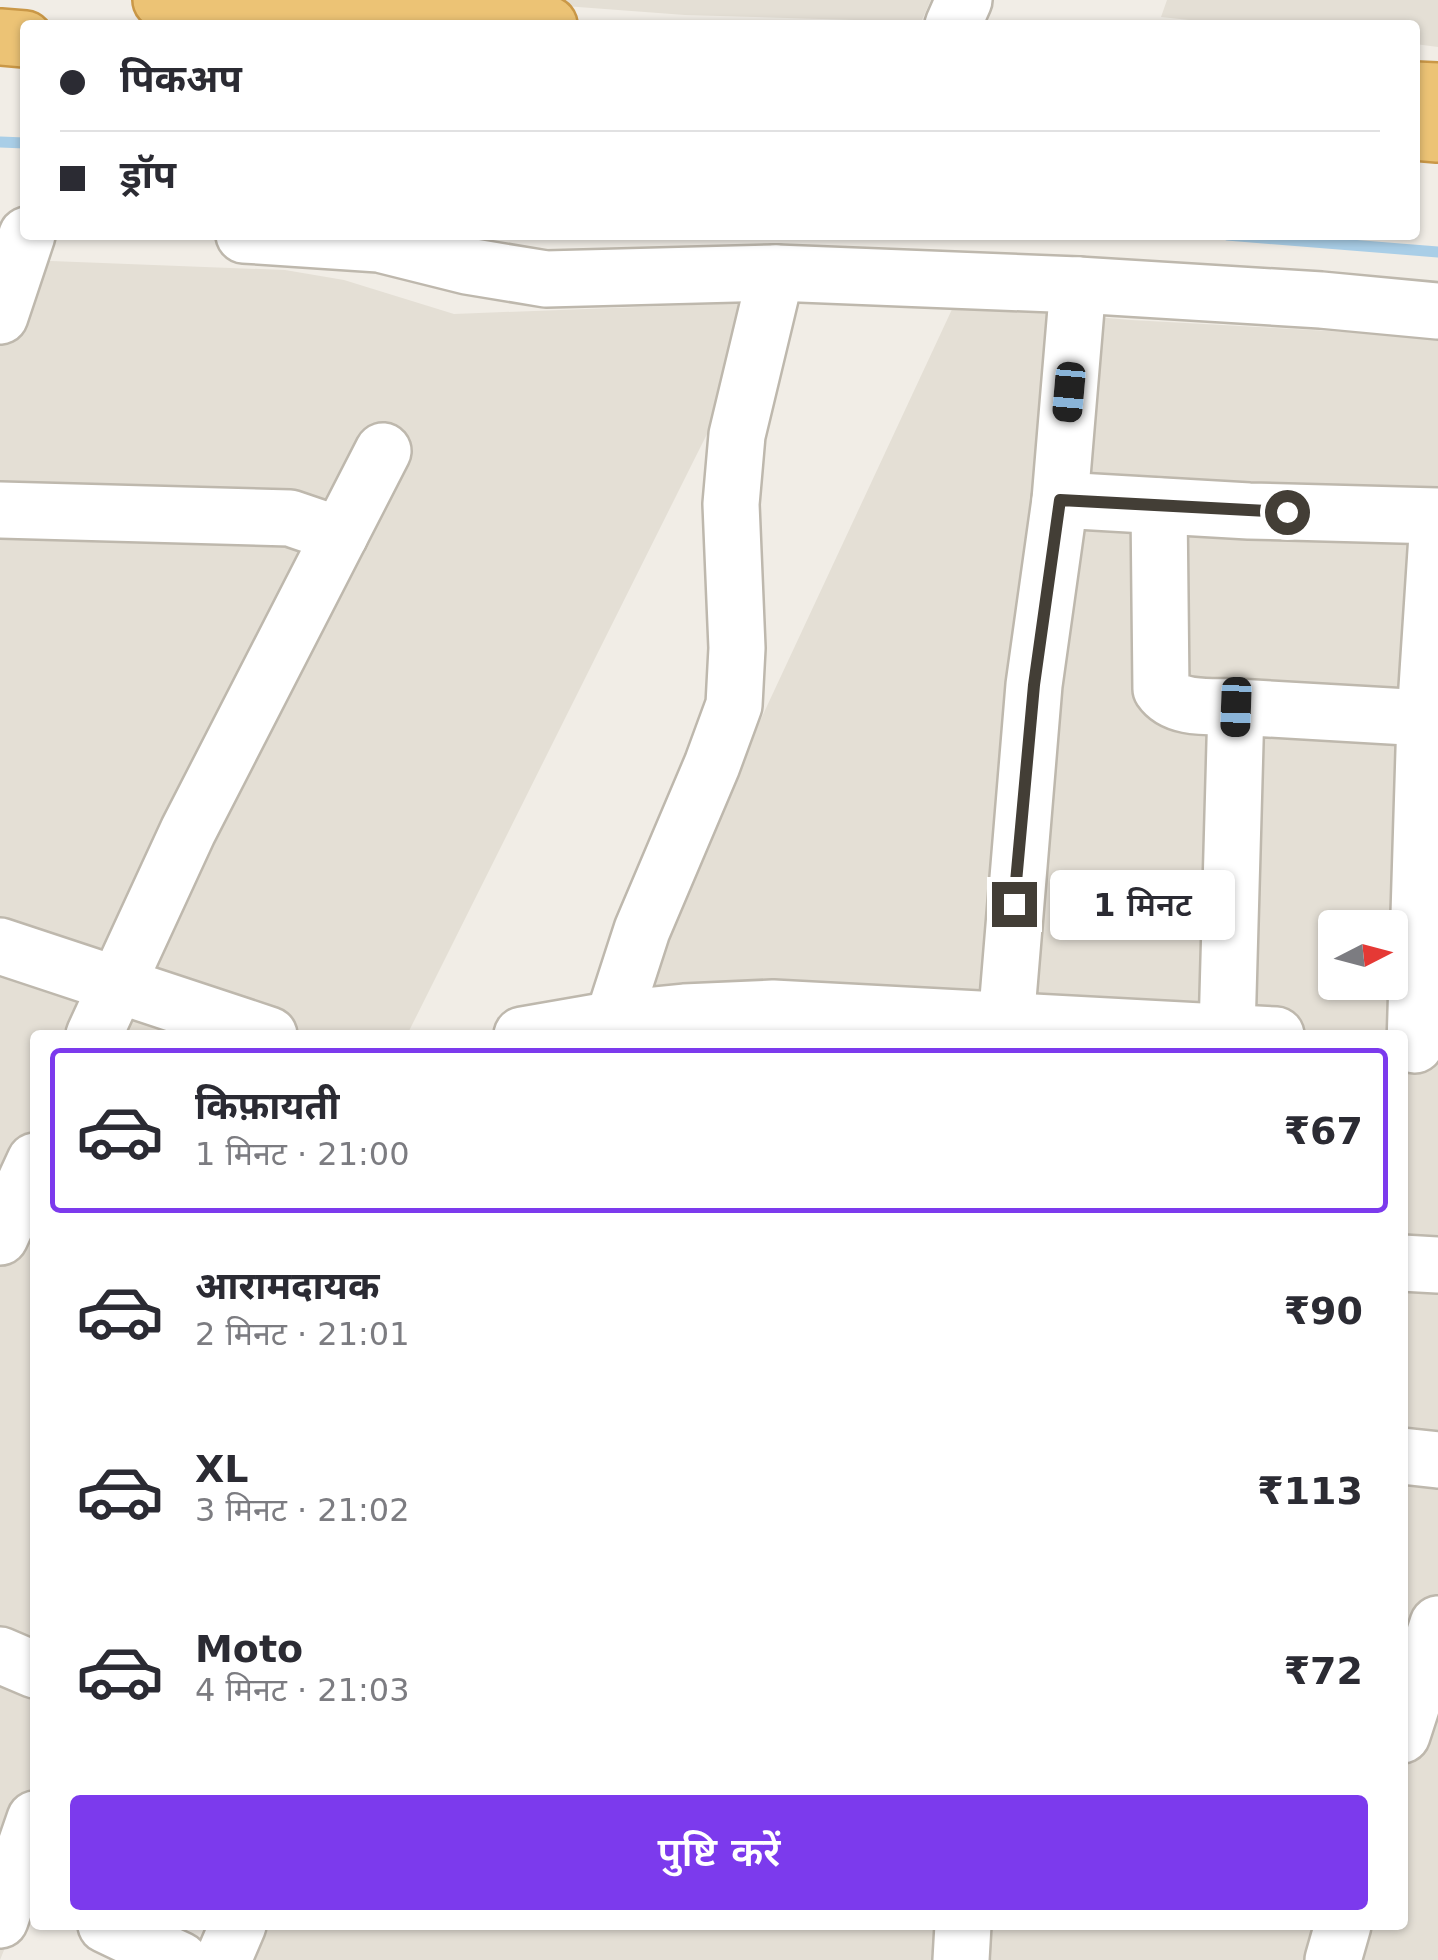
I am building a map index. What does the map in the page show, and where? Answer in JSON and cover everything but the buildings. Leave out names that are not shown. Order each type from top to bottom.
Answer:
[{"type":"highway","points":[[161,0],[331,4],[497,20]]},
{"type":"street","points":[[0,316],[24,240]]},
{"type":"street","points":[[319,240],[379,244],[468,266],[546,279],[776,273],[1078,284],[1438,312]]},
{"type":"street","points":[[611,1027],[642,930],[734,704],[737,648],[731,504],[737,435],[776,273]]},
{"type":"street","points":[[1006,1028],[1034,685],[1060,500],[1078,284]]},
{"type":"street","points":[[96,1030],[205,796],[383,452]]},
{"type":"street","points":[[1060,500],[1438,518],[1418,1045]]},
{"type":"street","points":[[1159,506],[1161,689],[1167,698],[1178,704],[1236,707],[1429,735]]},
{"type":"street","points":[[0,510],[290,518],[340,535]]},
{"type":"street","points":[[1236,707],[1252,1030]]},
{"type":"street","points":[[0,946],[253,1030]]},
{"type":"street","points":[[578,1030],[684,1012],[772,1022],[1104,1030]]},
{"type":"street","points":[[0,1237],[30,1172]]},
{"type":"street","points":[[1408,1263],[1438,1265]]},
{"type":"street","points":[[1408,1457],[1438,1460]]},
{"type":"street","points":[[1408,1708],[1424,1634]]},
{"type":"street","points":[[0,1655],[30,1668]]},
{"type":"street","points":[[12,1892],[30,1835]]},
{"type":"street","points":[[117,1930],[180,1960]]},
{"type":"street","points":[[223,1960],[236,1930]]},
{"type":"street","points":[[961,1960],[963,1930]]},
{"type":"street","points":[[1333,1960],[1342,1930]]},
{"type":"shaded area","points":[[485,0],[931,0],[922,20],[685,15]]},
{"type":"shaded area","points":[[1167,0],[1438,0],[1438,47],[1420,45],[1420,20],[1161,17]]},
{"type":"shaded area","points":[[0,259],[285,270],[344,280],[454,314],[768,302],[711,426],[409,1030],[30,1030],[30,1886],[0,1960]]},
{"type":"shaded area","points":[[954,305],[1131,320],[1438,337],[1438,1960],[236,1960],[250,1930],[1408,1930],[1408,1030],[636,1030],[706,837]]},
{"type":"waterway","points":[[0,142],[20,143]]},
{"type":"waterway","points":[[1289,240],[1438,252]]},
{"type":"route","points":[[1014,904],[1034,685],[1060,500],[1287,512]]}]
